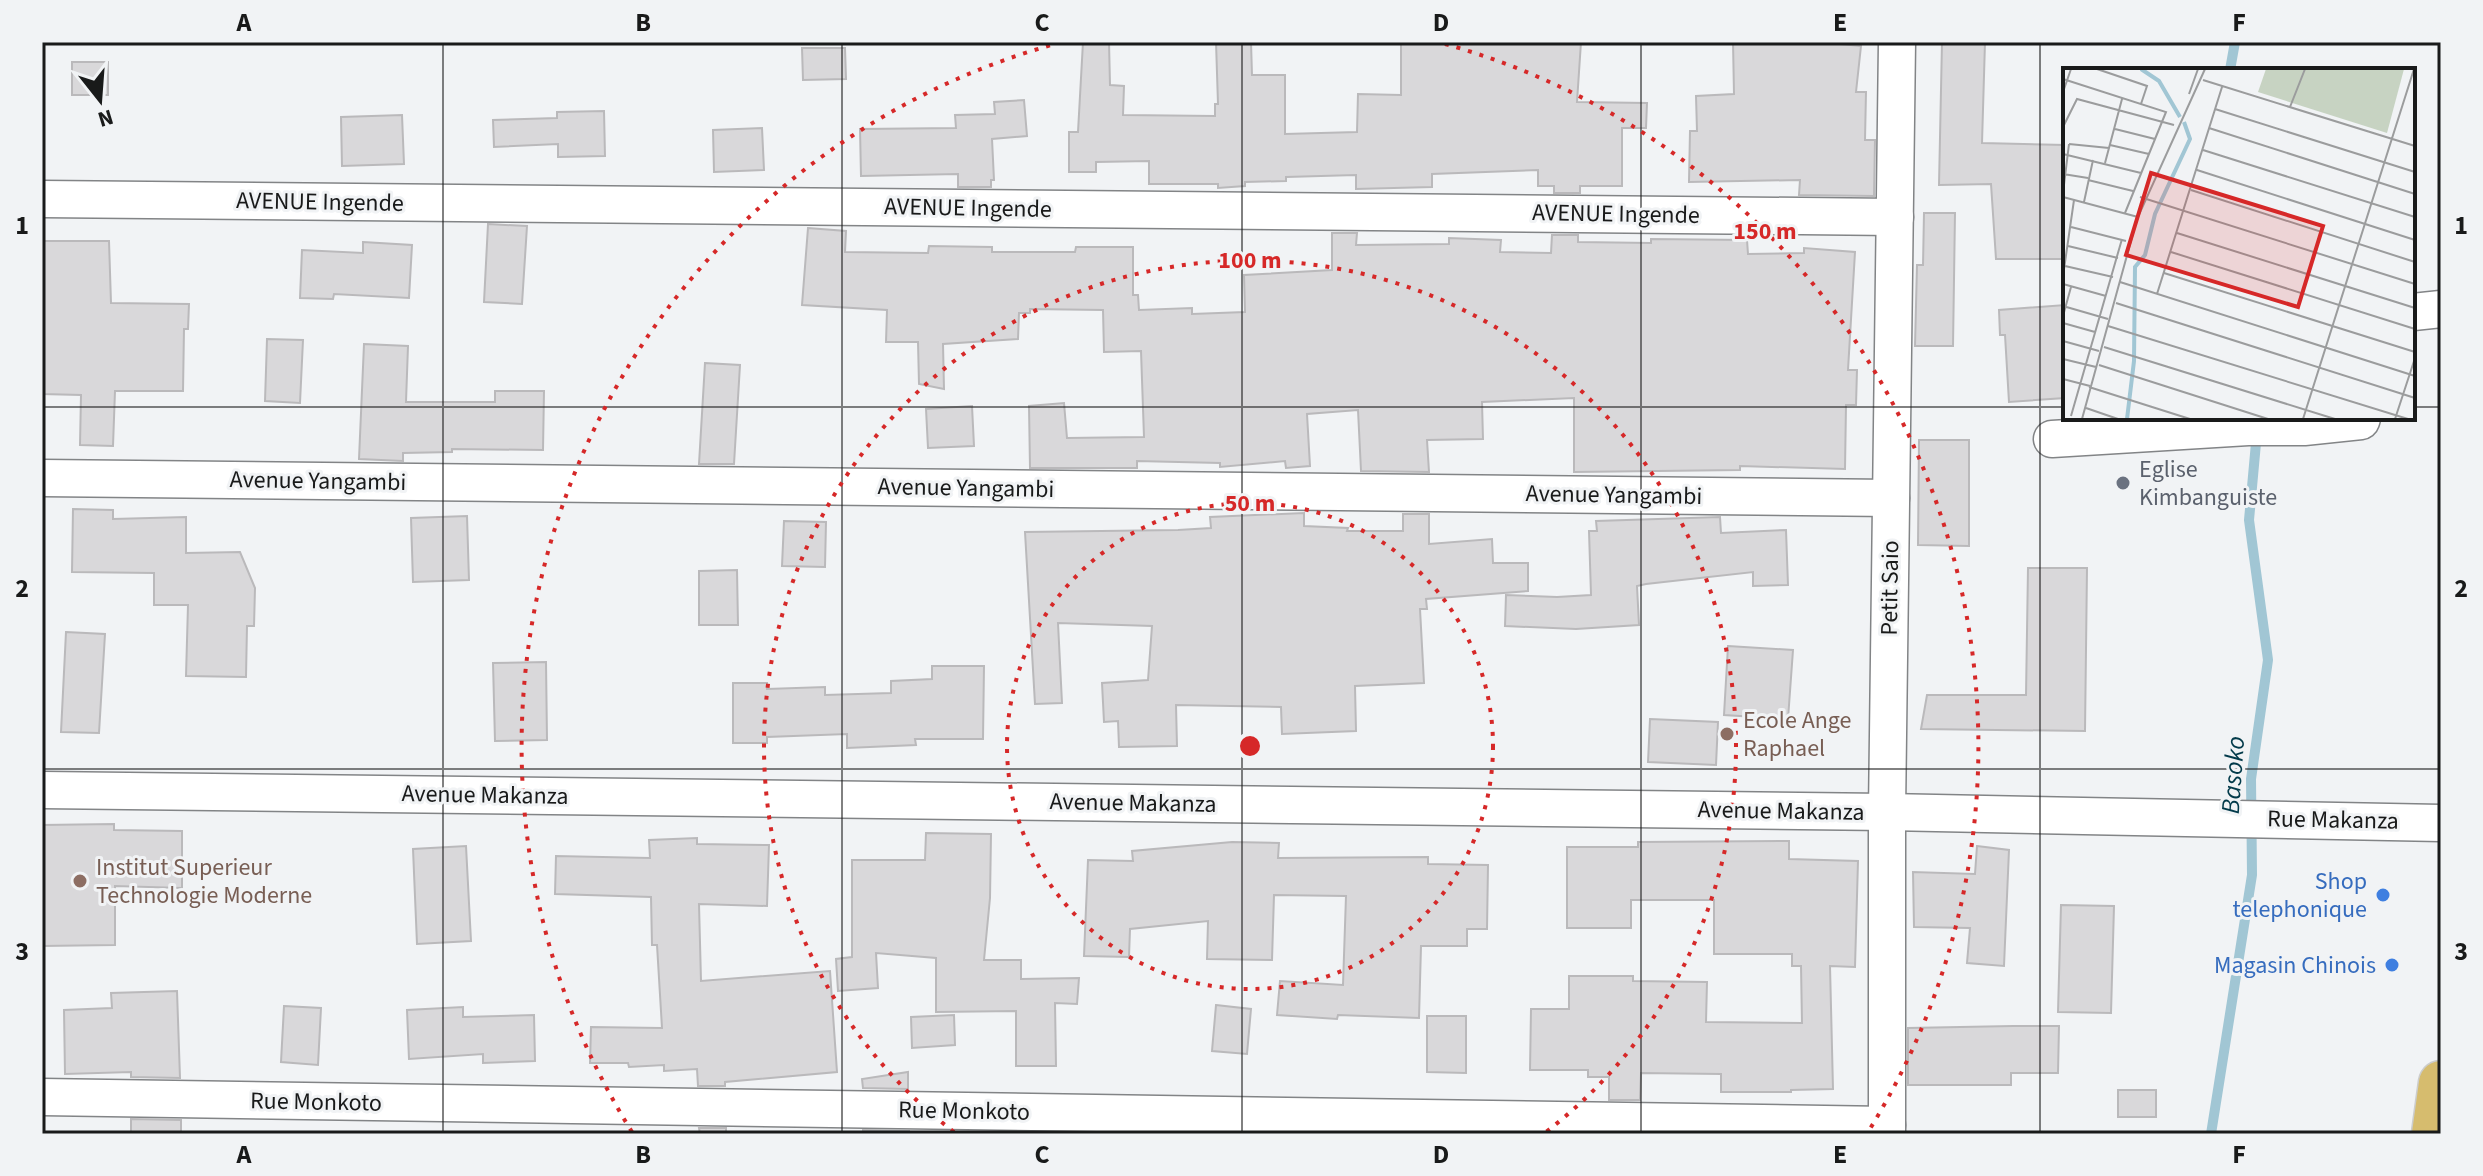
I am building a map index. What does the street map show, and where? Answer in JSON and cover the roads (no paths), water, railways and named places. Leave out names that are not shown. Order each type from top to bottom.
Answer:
[{"type":"highway","points":[[2434,1134],[2441,1083]]},
{"type":"street","name":"Petit Saio","points":[[1887,1129],[1887,812],[1897,42]]},
{"type":"street","name":"AVENUE Ingende","points":[[42,199],[1895,217]]},
{"type":"street","points":[[2415,312],[2441,309]]},
{"type":"street","points":[[2052,439],[2248,427],[2304,427],[2361,420]]},
{"type":"street","name":"Avenue Yangambi","points":[[42,478],[1891,498]]},
{"type":"street","name":"Avenue Makanza","points":[[42,790],[2225,817]]},
{"type":"street","name":"Rue Makanza","points":[[2225,817],[2441,823]]},
{"type":"street","name":"Rue Monkoto","points":[[42,1097],[1887,1129]]},
{"type":"waterway","name":"Basoko","points":[[2230,68],[2235,42]]},
{"type":"waterway","name":"Basoko","points":[[2211,1134],[2252,875],[2251,779],[2268,660],[2249,520],[2257,432]]},
{"type":"place","name":"Eglise Kimbanguiste","points":[[2123,483]]},
{"type":"place","name":"Ecole Ange Raphael","points":[[1727,734]]},
{"type":"place","name":"Institut Superieur Technologie Moderne","points":[[80,881]]},
{"type":"place","name":"Shop telephonique","points":[[2383,895]]},
{"type":"place","name":"Magasin Chinois","points":[[2392,965]]}]
